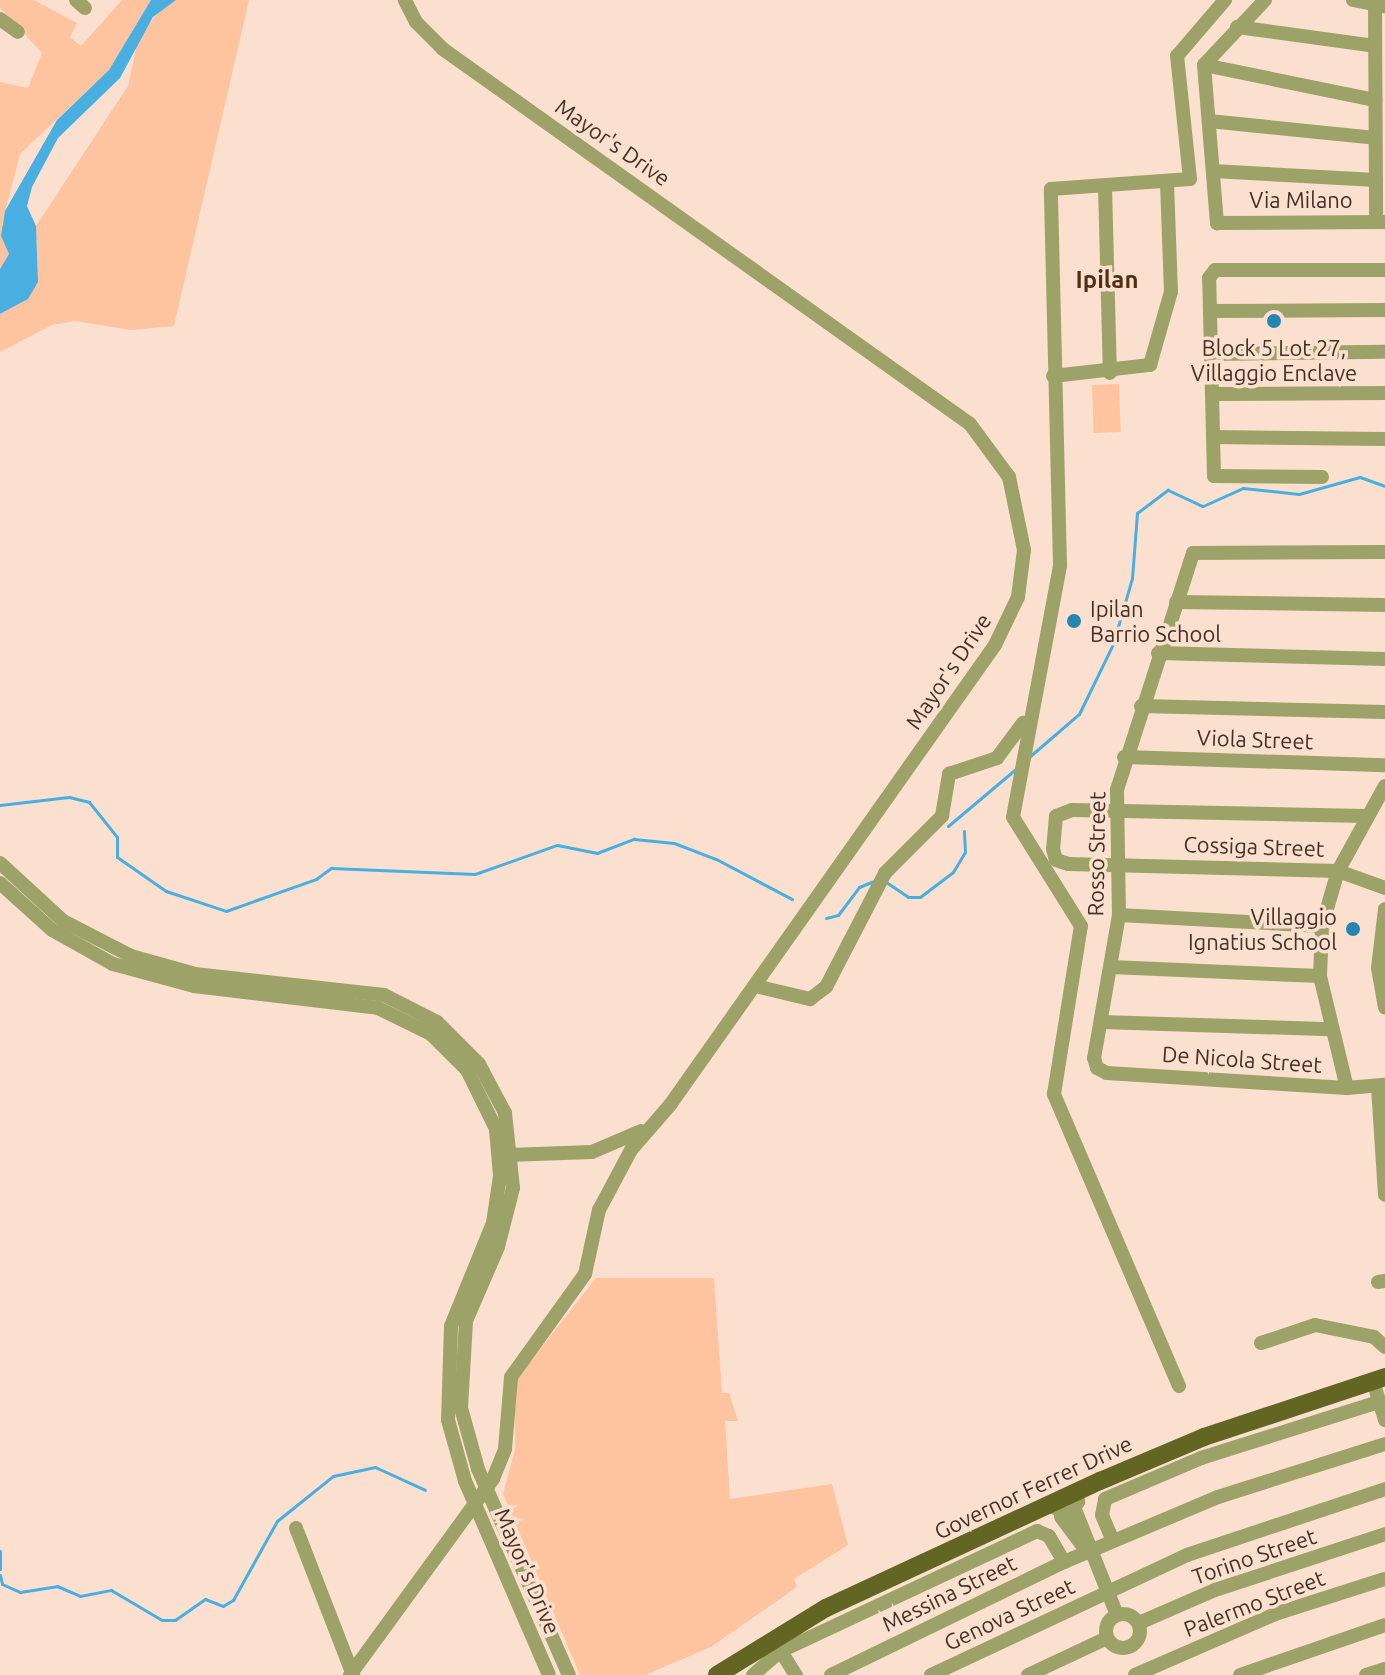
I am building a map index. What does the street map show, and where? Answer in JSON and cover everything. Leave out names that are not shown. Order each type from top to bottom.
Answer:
[{"type":"main road","name":"Governor Ferrer Drive","points":[[717,1675],[1075,1503],[1204,1437],[1379,1379]]},
{"type":"street","name":"Mayor's Drive","points":[[405,0],[416,22],[443,49],[970,424],[999,459],[1015,494],[1024,558],[1004,630],[670,1105],[648,1127],[603,1202],[585,1274],[511,1377],[505,1449],[488,1487],[474,1503],[549,1675]]},
{"type":"street","points":[[1179,1386],[1054,1094],[1081,926],[1015,829],[1028,716],[1060,565],[1053,376],[1051,189],[1190,179],[1177,56],[1225,0]]},
{"type":"street","points":[[1265,0],[1204,65],[1213,171],[1376,180]]},
{"type":"street","points":[[1353,0],[1380,5],[1375,46],[1376,180],[1380,222]]},
{"type":"street","points":[[0,19],[18,32]]},
{"type":"street","points":[[1237,27],[1375,46]]},
{"type":"street","points":[[1204,65],[1375,100]]},
{"type":"street","points":[[1209,121],[1375,138]]},
{"type":"street","name":"Via Milano","points":[[1213,171],[1217,223],[1380,222]]},
{"type":"street","points":[[1053,376],[1146,368],[1159,347],[1171,292],[1167,183]]},
{"type":"street","points":[[1105,186],[1110,373]]},
{"type":"street","points":[[1322,477],[1214,476],[1209,278],[1215,270],[1385,270]]},
{"type":"street","points":[[1210,311],[1385,310]]},
{"type":"street","points":[[1211,354],[1385,352]]},
{"type":"street","points":[[1212,394],[1385,393]]},
{"type":"street","points":[[1213,437],[1385,439]]},
{"type":"street","name":"Rosso Street","points":[[1097,1068],[1101,1022],[1119,915],[1116,810],[1124,757],[1193,553],[1385,552]]},
{"type":"street","points":[[1176,602],[1385,605]]},
{"type":"street","points":[[1158,653],[1385,659]]},
{"type":"street","points":[[1141,706],[1385,712]]},
{"type":"street","points":[[755,986],[810,999],[826,987],[885,873],[942,816],[949,774],[997,758],[1028,716]]},
{"type":"street","name":"Viola Street","points":[[1124,757],[1385,765]]},
{"type":"street","points":[[1347,1088],[1330,1029],[1320,976],[1322,926],[1338,871],[1364,816],[1385,786]]},
{"type":"street","points":[[1116,810],[1364,816]]},
{"type":"street","name":"Cossiga Street","points":[[1116,810],[1060,813],[1053,849],[1063,864],[1119,863],[1338,871],[1385,888]]},
{"type":"street","points":[[0,863],[63,921],[131,956],[195,974],[361,990],[426,1014],[458,1040],[489,1080],[505,1113],[505,1228],[470,1310],[459,1368],[467,1437],[488,1487]]},
{"type":"street","points":[[0,883],[52,930],[141,974],[194,986],[362,1004],[408,1021],[467,1070],[490,1113],[506,1155],[496,1211],[457,1305],[445,1374],[452,1440],[474,1503],[352,1674]]},
{"type":"street","points":[[1385,909],[1378,968],[1385,1007]]},
{"type":"street","points":[[1119,915],[1322,926]]},
{"type":"street","points":[[1111,967],[1320,976]]},
{"type":"street","points":[[1101,1022],[1330,1029]]},
{"type":"street","name":"De Nicola Street","points":[[1097,1068],[1347,1088],[1382,1086]]},
{"type":"street","points":[[1382,1086],[1385,1195]]},
{"type":"street","points":[[506,1155],[592,1152],[648,1127]]},
{"type":"street","points":[[1261,1343],[1315,1325],[1374,1337],[1385,1347]]},
{"type":"street","points":[[1379,1379],[1379,1402],[1385,1420]]},
{"type":"street","points":[[1113,1541],[1102,1515],[1105,1499],[1201,1458],[1379,1402]]},
{"type":"street","name":"Messina Street","points":[[831,1675],[1064,1562],[1218,1497],[1385,1444]]},
{"type":"street","name":"Mayor's Drive","points":[[488,1487],[569,1675]]},
{"type":"street","name":"Genova Street","points":[[931,1675],[1106,1593],[1251,1531],[1385,1489]]},
{"type":"street","points":[[1075,1503],[1088,1553],[1117,1615],[1139,1623],[1140,1637],[1131,1647],[1117,1648],[1107,1638],[1107,1625],[1117,1615]]},
{"type":"street","points":[[1056,1511],[1088,1553]]},
{"type":"street","points":[[296,1528],[352,1674]]},
{"type":"street","points":[[753,1675],[777,1644],[1037,1531],[1049,1536],[1064,1562]]},
{"type":"street","name":"Torino Street","points":[[1139,1623],[1215,1590],[1385,1534]]},
{"type":"street","name":"Palermo Street","points":[[1139,1674],[1275,1614],[1385,1579]]},
{"type":"street","points":[[1240,1675],[1270,1669],[1385,1625]]},
{"type":"street","points":[[1028,1675],[1107,1638]]},
{"type":"street","points":[[777,1644],[796,1675]]},
{"type":"street","points":[[1131,1647],[1139,1674]]},
{"type":"street","points":[[1366,1675],[1385,1669]]},
{"type":"shaded area","points":[[0,0],[34,0],[77,23],[70,37],[81,46],[122,0],[151,0],[109,70],[20,154],[2,224],[9,254],[0,269],[0,82],[28,88],[42,53],[0,8]]},
{"type":"shaded area","points":[[176,0],[249,0],[174,326],[131,330],[75,321],[52,325],[0,352],[0,314],[28,299],[38,282],[36,226],[128,86],[138,40],[162,7]]},
{"type":"shaded area","points":[[1119,384],[1121,432],[1094,433],[1092,385]]},
{"type":"shaded area","points":[[596,1278],[714,1278],[722,1393],[729,1393],[738,1421],[725,1421],[730,1499],[832,1484],[848,1545],[794,1579],[797,1587],[711,1647],[645,1675],[580,1675],[503,1494],[515,1450],[514,1382]]},
{"type":"water","points":[[151,0],[176,0],[153,17],[120,78],[58,138],[32,187],[27,206],[36,226],[38,282],[28,299],[0,314],[0,269],[9,254],[1,236],[5,211],[57,120],[109,70]]},
{"type":"waterway","points":[[1029,757],[1079,714],[1113,644],[1132,578],[1137,513],[1168,490],[1203,506],[1243,488],[1299,494],[1360,477],[1385,486]]},
{"type":"waterway","points":[[948,826],[1018,767]]},
{"type":"waterway","points":[[0,805],[69,797],[89,802],[117,837],[117,857],[166,891],[226,911],[316,879],[331,868],[475,874],[557,845],[597,853],[634,839],[674,843],[716,859],[792,899]]},
{"type":"waterway","points":[[886,882],[908,897],[920,897],[953,872],[965,852],[964,831]]},
{"type":"waterway","points":[[826,918],[838,915],[859,887],[874,881]]},
{"type":"waterway","points":[[0,1575],[2,1584],[20,1592],[57,1586],[80,1596],[111,1590],[162,1620],[175,1620],[205,1599],[223,1606],[233,1600],[277,1521],[333,1476],[375,1467],[425,1490]]},
{"type":"waterway","points":[[0,1551],[0,1569]]},
{"type":"place","name":"Block 5 Lot 27, Villaggio Enclave","points":[[1274,321]]},
{"type":"place","name":"Ipilan Barrio School","points":[[1074,621]]},
{"type":"place","name":"Villaggio Ignatius School","points":[[1353,929]]},
{"type":"district","name":"Ipilan","points":[[1107,280]]}]
